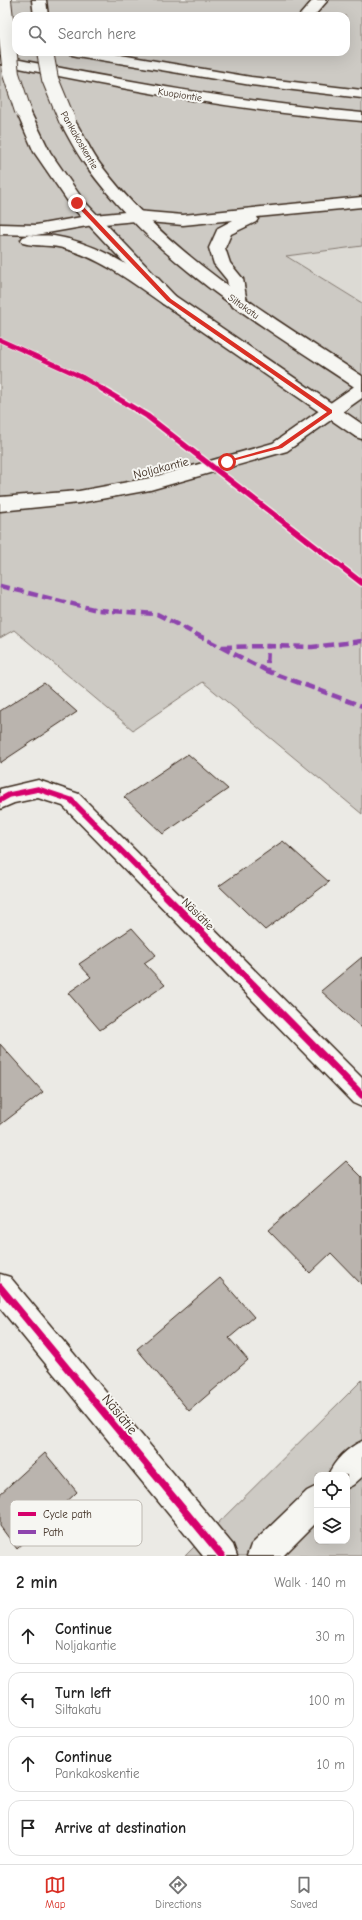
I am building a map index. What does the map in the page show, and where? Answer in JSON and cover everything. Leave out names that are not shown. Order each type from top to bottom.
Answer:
[{"type":"main road","points":[[3,0],[11,74],[23,112],[42,152],[77,203],[169,300]]},
{"type":"main road","points":[[39,0],[40,12]]},
{"type":"main road","points":[[310,12],[321,0]]},
{"type":"main road","points":[[0,23],[12,26]]},
{"type":"main road","points":[[0,37],[12,39]]},
{"type":"main road","name":"Pankakoskentie","points":[[46,56],[50,79],[67,120],[93,165],[136,216]]},
{"type":"main road","name":"Kuopiontie","points":[[101,56],[251,81],[362,94]]},
{"type":"main road","name":"Kuopiontie","points":[[0,60],[89,79],[228,101],[362,117]]},
{"type":"main road","points":[[0,229],[27,230],[58,227],[92,220],[136,216],[183,220],[362,202]]},
{"type":"main road","points":[[239,303],[236,280],[222,264],[217,248],[224,231],[243,221],[288,210]]},
{"type":"main road","name":"Siltakatu","points":[[136,216],[210,282],[239,303],[362,384]]},
{"type":"main road","points":[[0,239],[54,241],[98,254],[126,270],[362,433]]},
{"type":"main road","name":"Noljakantie","points":[[0,504],[79,497],[164,480],[280,447],[362,389]]},
{"type":"main road","name":"Näsiätie","points":[[0,800],[9,795],[38,789],[71,800],[362,1095]]},
{"type":"main road","name":"Näsiätie","points":[[0,1287],[222,1556]]},
{"type":"main road","points":[[346,1472],[362,1456]]},
{"type":"main road","points":[[262,1556],[314,1504]]},
{"type":"shaded area","points":[[0,0],[362,0],[362,246],[286,256],[362,303],[362,814],[203,682],[133,730],[14,630],[0,638]]},
{"type":"shaded area","points":[[362,246],[362,303],[286,256]]},
{"type":"shaded area","points":[[362,1380],[362,1556],[185,1556]]},
{"type":"building","points":[[44,683],[77,712],[0,763],[0,711]]},
{"type":"building","points":[[188,754],[228,789],[163,834],[124,797]]},
{"type":"building","points":[[283,841],[329,882],[265,930],[219,886]]},
{"type":"building","points":[[132,928],[156,955],[144,963],[165,985],[100,1030],[68,993],[91,977],[79,964]]},
{"type":"building","points":[[362,957],[362,1028],[321,991]]},
{"type":"building","points":[[0,1044],[43,1092],[0,1125]]},
{"type":"building","points":[[346,1161],[362,1177],[362,1285],[331,1253],[310,1273],[268,1230]]},
{"type":"building","points":[[220,1278],[254,1317],[229,1338],[248,1360],[189,1411],[137,1349]]},
{"type":"building","points":[[45,1453],[77,1492],[69,1500],[10,1500],[10,1540],[0,1526],[0,1494]]},
{"type":"marked path","points":[[0,586],[97,610],[157,614],[267,671]]},
{"type":"marked path","points":[[362,641],[312,647],[268,646],[267,671],[362,706]]},
{"type":"marked path","points":[[222,647],[268,646]]},
{"type":"cycle path","points":[[0,340],[82,377],[147,416],[362,583]]},
{"type":"cycle path","points":[[0,800],[9,795],[38,789],[71,800],[362,1095]]},
{"type":"cycle path","points":[[0,1287],[222,1556]]},
{"type":"route","points":[[77,203],[169,300],[284,378],[331,412],[280,447],[227,462]]}]
